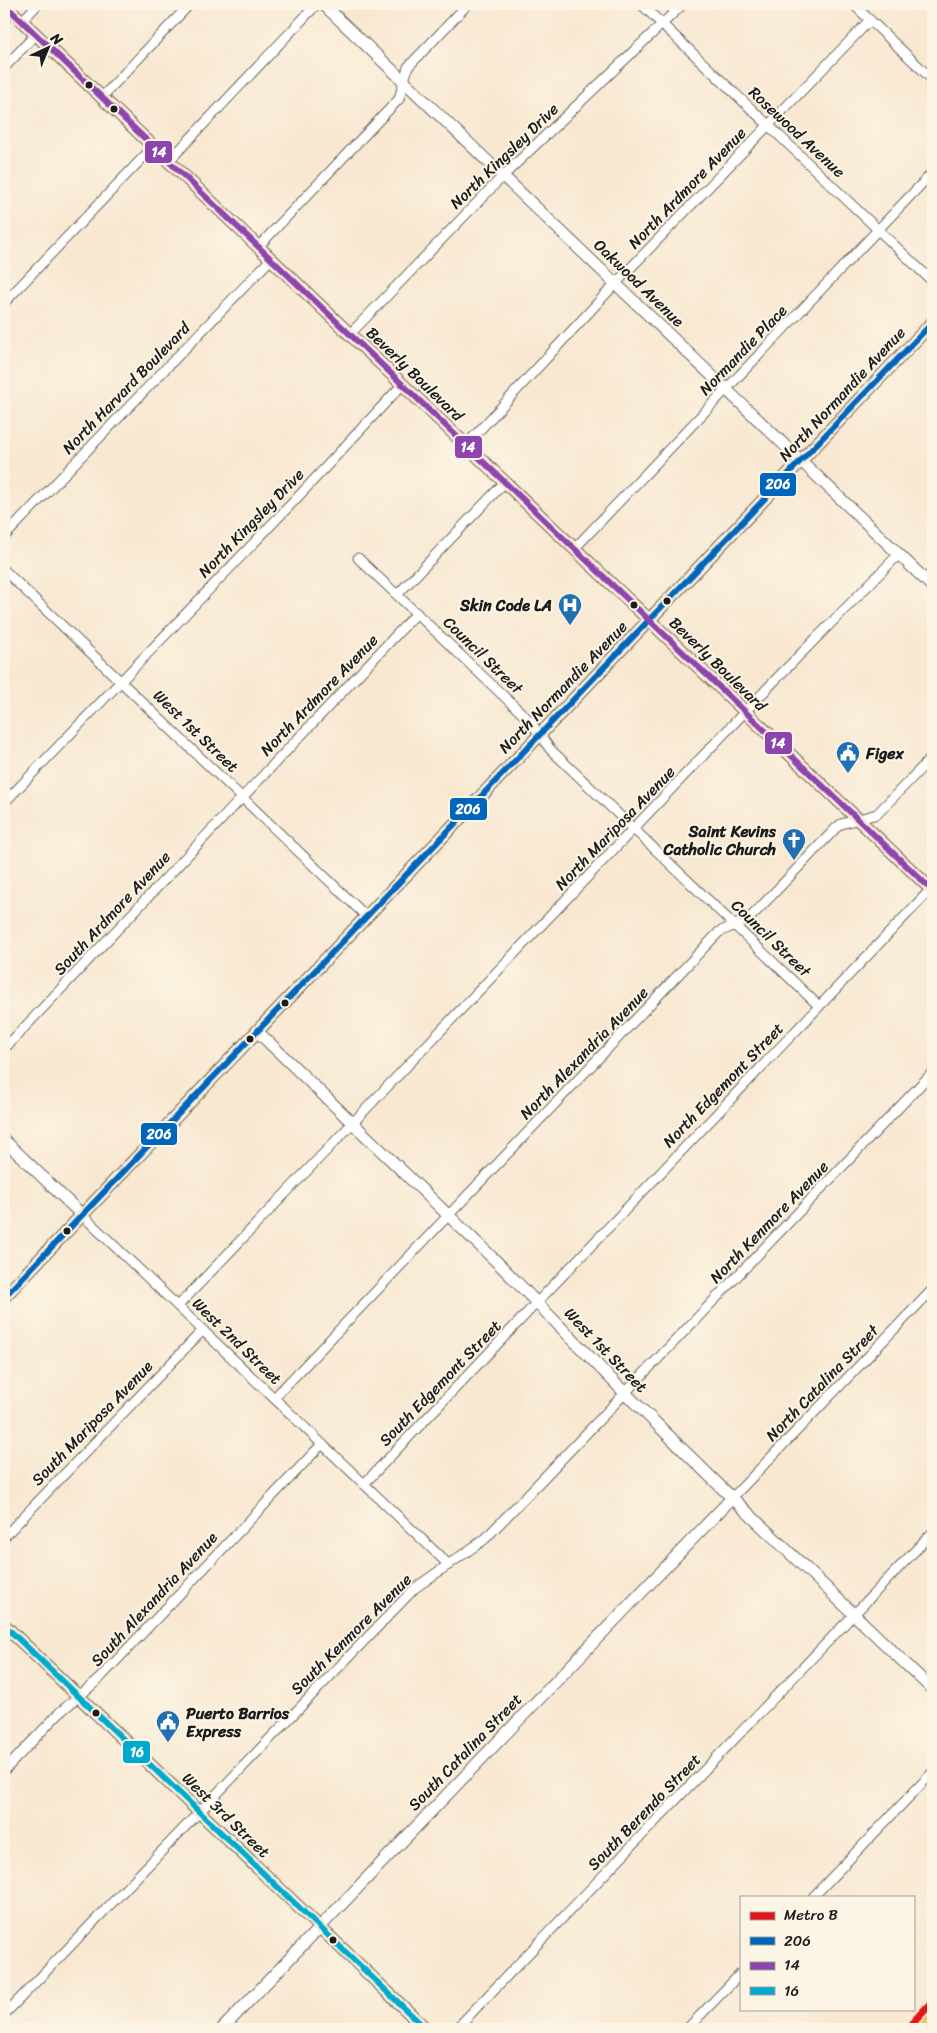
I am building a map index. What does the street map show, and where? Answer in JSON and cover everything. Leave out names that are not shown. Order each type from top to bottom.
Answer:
[{"type":"main road","name":"Beverly Boulevard","points":[[4,4],[932,890]]},
{"type":"main road","name":"North Normandie Avenue","points":[[4,1297],[933,322]]},
{"type":"main road","name":"West 3rd Street","points":[[4,1625],[426,2029]]},
{"type":"main road","points":[[920,2029],[933,2016]]},
{"type":"street","points":[[22,21],[38,4]]},
{"type":"street","points":[[102,98],[190,4]]},
{"type":"street","points":[[168,162],[317,4]]},
{"type":"street","name":"Oakwood Avenue","points":[[323,4],[933,587]]},
{"type":"street","points":[[258,247],[399,99],[408,67],[468,4]]},
{"type":"street","name":"Rosewood Avenue","points":[[641,4],[933,282]]},
{"type":"street","name":"North Kingsley Drive","points":[[350,334],[503,176],[683,4]]},
{"type":"street","points":[[853,4],[933,79]]},
{"type":"street","name":"North Ardmore Avenue","points":[[466,445],[616,283],[870,20]]},
{"type":"street","points":[[4,68],[36,34]]},
{"type":"street","points":[[4,303],[153,147]]},
{"type":"street","name":"Normandie Place","points":[[574,549],[933,172]]},
{"type":"street","name":"North Harvard Boulevard","points":[[4,537],[270,260]]},
{"type":"street","name":"North Kingsley Drive","points":[[4,803],[120,680],[296,499],[402,385]]},
{"type":"street","points":[[398,594],[505,482]]},
{"type":"street","name":"North Mariposa Avenue","points":[[353,1124],[745,712],[899,554]]},
{"type":"street","name":"Council Street","points":[[358,558],[530,721],[550,749],[819,1006]]},
{"type":"street","name":"West 1st Street","points":[[4,570],[366,916]]},
{"type":"street","name":"North Ardmore Avenue","points":[[242,798],[417,613]]},
{"type":"street","name":"North Alexandria Avenue","points":[[274,1398],[719,932],[749,919],[841,824],[877,814],[933,756]]},
{"type":"street","name":"South Ardmore Avenue","points":[[4,1049],[242,798]]},
{"type":"street","name":"North Edgemont Street","points":[[537,1303],[932,890]]},
{"type":"street","name":"West 1st Street","points":[[257,1031],[449,1216],[732,1498],[933,1690]]},
{"type":"street","name":"North Kenmore Avenue","points":[[625,1393],[933,1072]]},
{"type":"street","points":[[178,1306],[353,1124]]},
{"type":"street","name":"West 2nd Street","points":[[4,1140],[449,1565]]},
{"type":"street","name":"North Catalina Street","points":[[732,1498],[932,1294]]},
{"type":"street","name":"South Edgemont Street","points":[[364,1484],[537,1303]]},
{"type":"street","name":"South Mariposa Avenue","points":[[4,1537],[202,1330]]},
{"type":"street","name":"South Kenmore Avenue","points":[[4,2015],[415,1588],[486,1539],[625,1393]]},
{"type":"street","name":"South Alexandria Avenue","points":[[4,1771],[59,1713],[98,1680],[322,1444]]},
{"type":"street","name":"South Catalina Street","points":[[222,2029],[732,1498]]},
{"type":"street","name":"South Berendo Street","points":[[456,2029],[933,1532]]},
{"type":"street","points":[[814,1896],[933,1772]]},
{"type":"street","points":[[688,2029],[740,1974]]},
{"type":"metro line","name":"B","points":[[907,2029],[933,2001]]},
{"type":"transit line","name":"14","points":[[4,4],[933,891]]},
{"type":"transit line","name":"206","points":[[4,1297],[933,322]]},
{"type":"transit line","name":"16","points":[[4,1625],[426,2029]]},
{"type":"place","name":"Skin Code LA","points":[[570,626]]},
{"type":"place","name":"Figex","points":[[848,774]]},
{"type":"place","name":"Saint Kevins Catholic Church","points":[[794,861]]},
{"type":"place","name":"Puerto Barrios Express","points":[[168,1743]]}]
